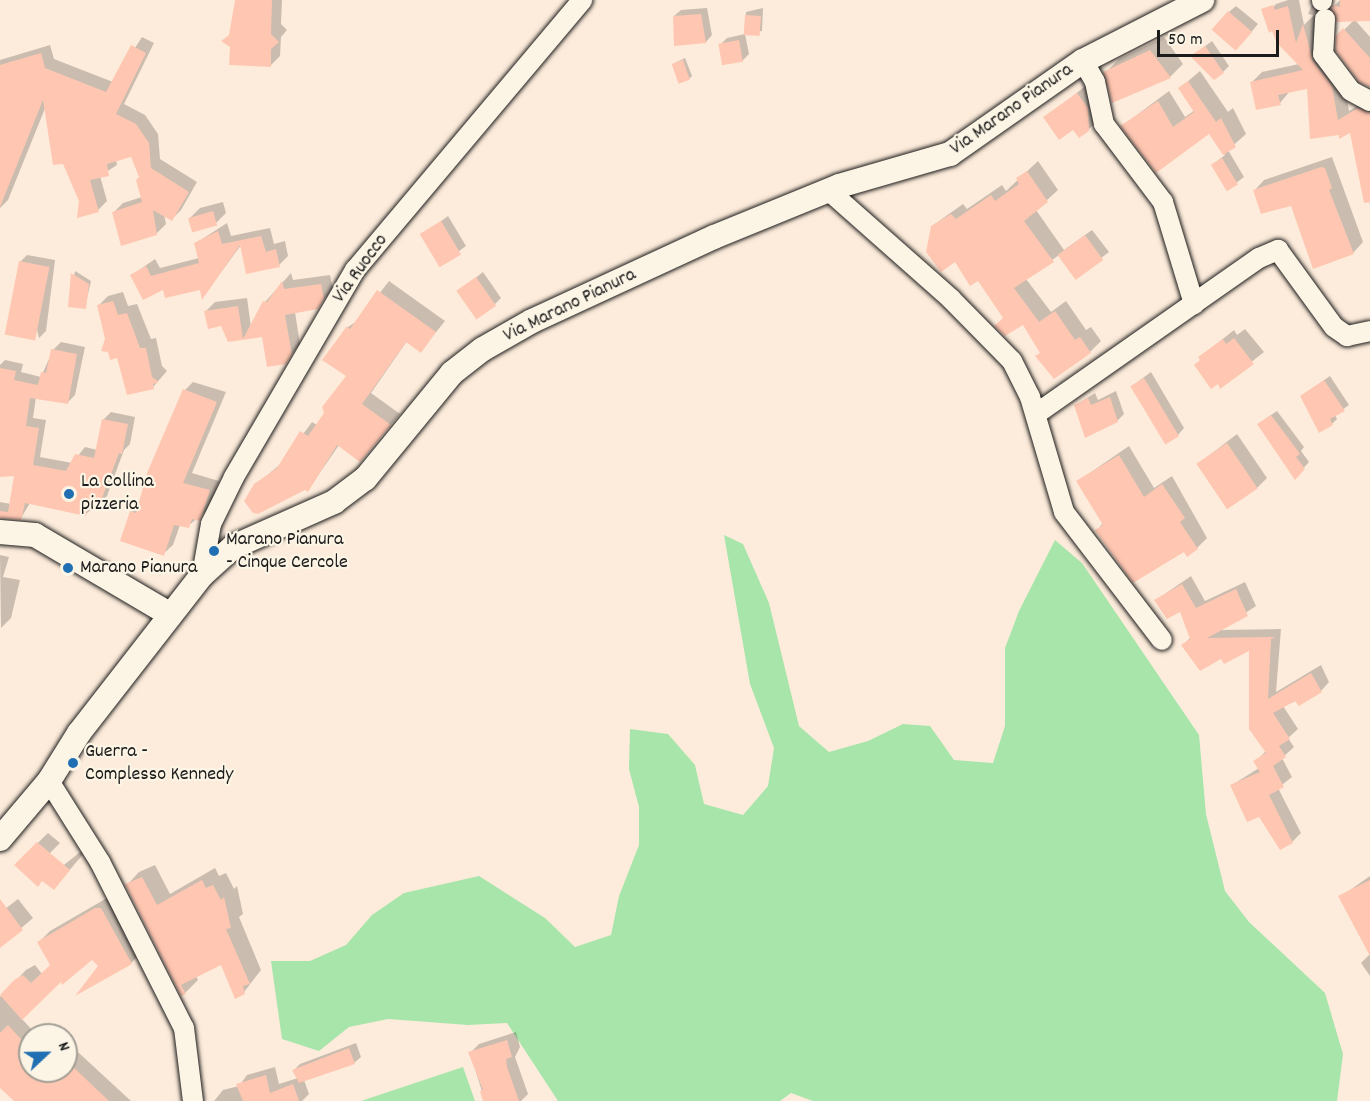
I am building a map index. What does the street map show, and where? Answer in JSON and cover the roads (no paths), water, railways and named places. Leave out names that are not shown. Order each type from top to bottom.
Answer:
[{"type":"street","name":"Via Ruocco","points":[[202,575],[211,524],[234,477],[355,270],[582,0]]},
{"type":"street","name":"Via Marano Pianura","points":[[0,839],[49,781],[79,733],[202,575],[233,548],[334,502],[365,480],[452,373],[483,349],[532,321],[714,237],[828,190],[950,154],[1083,61],[1202,0]]},
{"type":"street","points":[[1323,7],[1323,54],[1351,91],[1370,101]]},
{"type":"street","points":[[1083,61],[1095,82],[1104,124],[1163,202],[1194,304]]},
{"type":"street","points":[[828,190],[983,329],[1012,362],[1036,414],[1064,512],[1162,640]]},
{"type":"street","points":[[1036,414],[1259,258],[1278,250],[1334,327],[1347,336],[1370,331]]},
{"type":"street","points":[[0,532],[34,535],[170,614]]},
{"type":"street","points":[[49,781],[100,862],[184,1028],[193,1101]]},
{"type":"place","name":"La Collina pizzeria","points":[[69,494]]},
{"type":"place","name":"Marano Pianura - Cinque Cercole","points":[[214,551]]},
{"type":"place","name":"Marano Pianura","points":[[68,568]]},
{"type":"place","name":"Guerra - Complesso Kennedy","points":[[73,763]]}]
